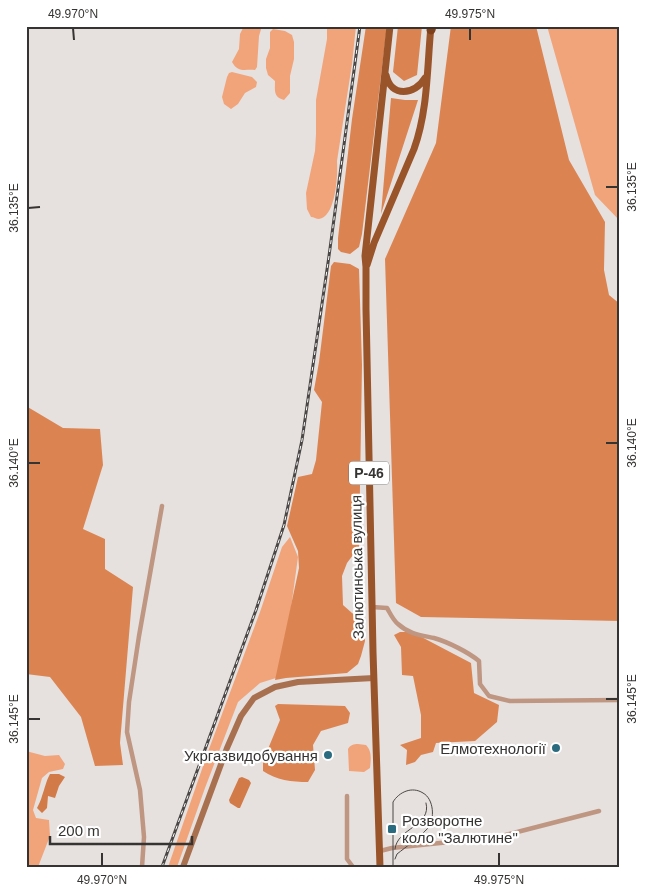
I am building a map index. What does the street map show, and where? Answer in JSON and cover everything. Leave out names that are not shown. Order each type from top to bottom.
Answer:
[{"type":"main road","name":"Р-46","points":[[366,267],[365,256],[390,26]]},
{"type":"main road","name":"Р-46","points":[[366,267],[421,125],[428,72],[431,27]]},
{"type":"main road","points":[[385,70],[388,83],[393,88],[402,92],[416,88],[422,83],[428,72]]},
{"type":"main road","name":"Залютинська вулиця","points":[[366,267],[372,607],[380,867]]},
{"type":"main road","points":[[183,867],[227,748],[241,716],[254,698],[275,687],[298,682],[374,678]]},
{"type":"street","points":[[142,867],[144,837],[140,790],[127,732],[138,636],[162,506]]},
{"type":"street","points":[[372,607],[387,608],[396,623],[411,632],[419,636],[436,639],[473,656],[479,661],[480,684],[489,696],[510,701],[620,700]]},
{"type":"street","points":[[347,796],[347,859],[353,867]]},
{"type":"street","points":[[380,851],[392,848],[498,837],[599,811]]},
{"type":"shaded area","points":[[244,26],[262,26],[259,36],[257,67],[255,70],[239,69],[232,62],[239,49],[240,34]]},
{"type":"shaded area","points":[[327,26],[356,26],[337,161],[335,194],[329,211],[319,219],[311,217],[307,209],[306,193],[315,151],[316,100],[327,39]]},
{"type":"shaded area","points":[[366,26],[387,26],[362,234],[359,247],[350,254],[341,252],[338,249],[338,238],[352,119]]},
{"type":"shaded area","points":[[398,26],[422,26],[417,75],[404,81],[393,72]]},
{"type":"shaded area","points":[[451,26],[536,26],[569,160],[605,222],[604,270],[609,295],[620,304],[620,621],[421,617],[396,603],[385,259],[436,143]]},
{"type":"shaded area","points":[[547,26],[620,26],[620,221],[595,195]]},
{"type":"shaded area","points":[[273,29],[285,31],[292,35],[294,42],[290,93],[284,100],[276,95],[275,81],[268,75],[266,68],[266,59],[270,48],[270,32]]},
{"type":"shaded area","points":[[232,72],[252,77],[257,82],[256,87],[245,93],[238,104],[231,109],[224,104],[222,97],[227,77]]},
{"type":"shaded area","points":[[391,98],[418,100],[381,214]]},
{"type":"shaded area","points":[[334,262],[350,264],[359,269],[362,365],[359,547],[347,563],[342,576],[343,605],[364,621],[365,641],[358,664],[347,673],[275,680],[299,568],[298,551],[287,526],[298,477],[312,474],[316,460],[322,402],[314,390],[331,266]]},
{"type":"shaded area","points":[[26,406],[63,428],[100,429],[103,465],[83,529],[105,539],[105,569],[133,587],[120,743],[123,765],[95,766],[81,717],[50,677],[26,674]]},
{"type":"shaded area","points":[[290,537],[298,557],[287,637],[276,678],[260,683],[238,702],[177,867],[168,867],[282,547]]},
{"type":"shaded area","points":[[400,632],[412,632],[471,663],[474,693],[499,705],[497,722],[475,741],[436,743],[433,752],[421,755],[415,762],[406,765],[407,750],[400,745],[421,738],[421,715],[413,676],[402,675],[401,647],[394,635]]},
{"type":"shaded area","points":[[278,704],[345,706],[350,713],[348,723],[321,731],[313,745],[315,770],[308,782],[284,780],[273,777],[263,771],[263,761],[280,720],[275,706]]},
{"type":"shaded area","points":[[352,745],[366,745],[370,753],[370,768],[364,772],[349,771],[348,749]]},
{"type":"shaded area","points":[[26,751],[45,756],[59,755],[65,764],[63,769],[49,772],[42,778],[33,810],[36,818],[49,820],[50,836],[38,867],[26,867]]},
{"type":"shaded area","points":[[50,774],[59,774],[65,777],[59,786],[55,798],[48,796],[47,808],[42,813],[37,808]]},
{"type":"shaded area","points":[[242,777],[251,783],[240,808],[238,808],[230,803],[229,800],[239,778]]},
{"type":"tram line","points":[[393,867],[393,802],[406,791],[419,791],[427,796],[431,804],[432,820],[428,828],[397,854],[395,859]]},
{"type":"tram line","points":[[395,849],[397,842],[402,836],[424,817],[426,803]]},
{"type":"railway","points":[[162,867],[256,610],[284,525],[302,440],[360,26]]},
{"type":"place","name":"Елмотехнології","points":[[556,748]]},
{"type":"place","name":"Укргазвидобування","points":[[328,755]]},
{"type":"place","name":"Розворотне коло \"Залютине\"","points":[[392,829]]}]
